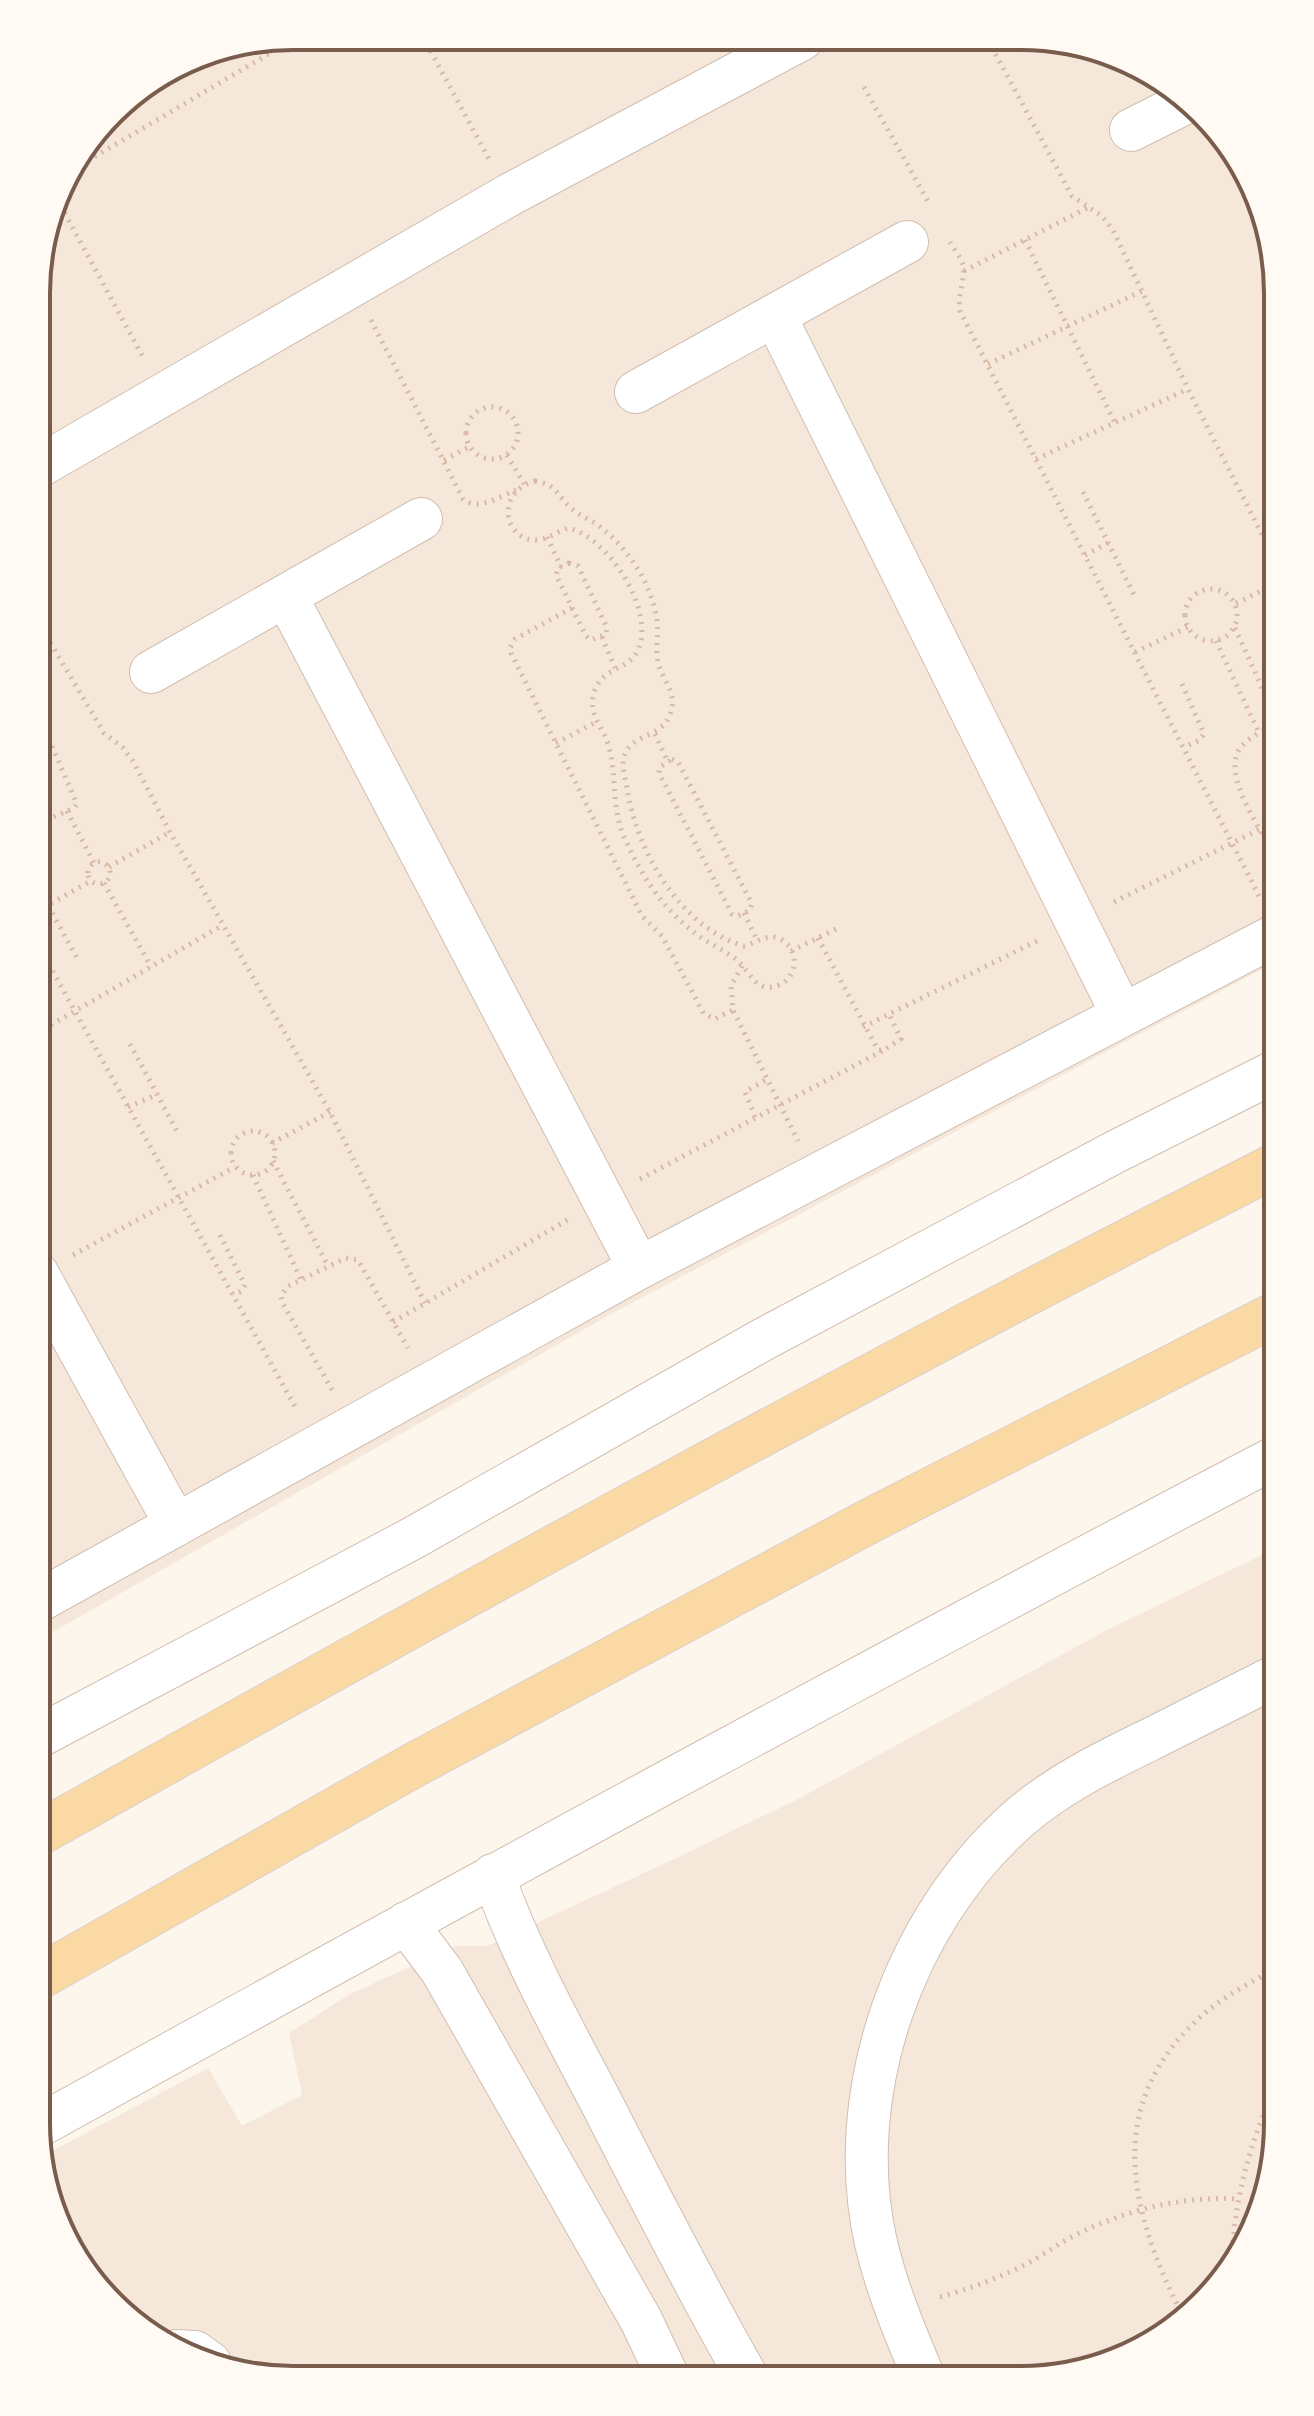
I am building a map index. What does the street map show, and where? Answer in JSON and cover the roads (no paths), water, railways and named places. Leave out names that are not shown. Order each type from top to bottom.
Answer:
[{"type":"main road","points":[[50,1827],[458,1598],[1099,1255],[1264,1171]]},
{"type":"main road","points":[[50,1971],[442,1750],[877,1517],[1263,1320]]},
{"type":"street","points":[[50,460],[509,195],[781,50]]},
{"type":"street","points":[[1131,130],[1177,107]]},
{"type":"street","points":[[636,392],[907,242]]},
{"type":"street","points":[[775,316],[1122,1014]]},
{"type":"street","points":[[151,672],[421,519]]},
{"type":"street","points":[[286,596],[639,1268]]},
{"type":"street","points":[[50,1595],[639,1268],[1122,1014],[1264,925]]},
{"type":"street","points":[[50,1731],[413,1538],[762,1340],[1115,1152],[1264,1077]]},
{"type":"street","points":[[50,1297],[176,1525]]},
{"type":"street","points":[[50,2120],[932,1637],[1263,1464]]},
{"type":"street","points":[[919,2366],[898,2316],[876,2241],[867,2164],[872,2086],[890,2011],[921,1940],[964,1876],[1018,1819],[1081,1774],[1263,1682]]},
{"type":"street","points":[[493,1875],[511,1926],[540,1985],[702,2298],[741,2366]]},
{"type":"street","points":[[406,1923],[442,1971],[641,2320],[663,2366]]}]
